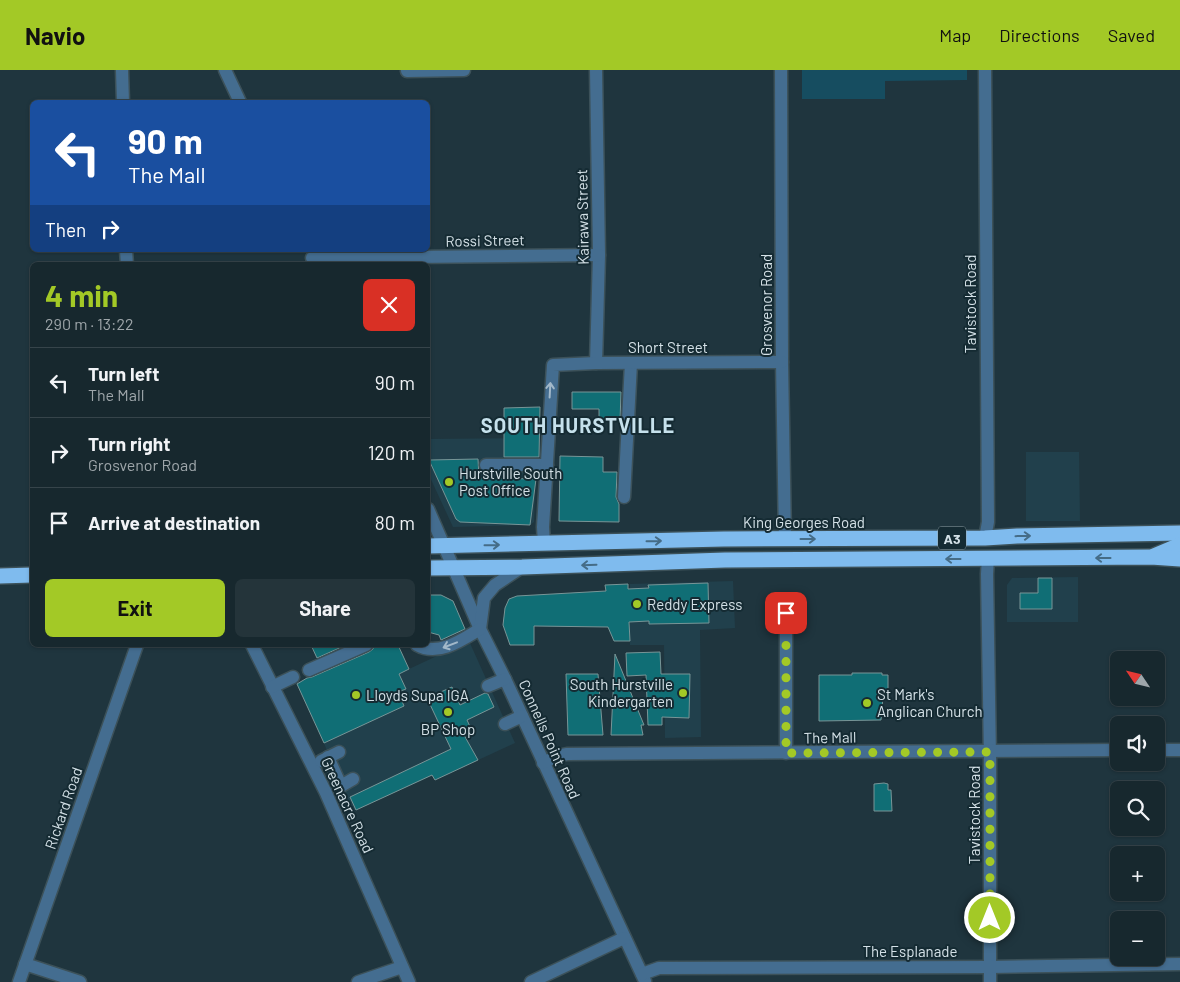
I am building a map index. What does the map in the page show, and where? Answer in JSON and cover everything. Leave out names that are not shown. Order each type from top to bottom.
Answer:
[{"type":"highway","name":"King Georges Road","points":[[430,546],[785,539],[985,538],[1180,533]]},
{"type":"highway","points":[[1151,557],[1180,545]]},
{"type":"highway","name":"A3","points":[[430,568],[522,567],[716,560],[1151,557],[1180,559]]},
{"type":"highway","points":[[0,576],[30,575]]},
{"type":"street","points":[[122,70],[123,100]]},
{"type":"street","points":[[225,70],[239,100]]},
{"type":"street","points":[[407,71],[464,70]]},
{"type":"street","name":"Kairawa Street","points":[[596,70],[599,255],[596,363]]},
{"type":"street","name":"Grosvenor Road","points":[[782,70],[782,362],[785,539]]},
{"type":"street","name":"Tavistock Road","points":[[985,70],[988,522],[985,538]]},
{"type":"street","name":"Rossi Street","points":[[311,258],[599,255]]},
{"type":"street","name":"Short Street","points":[[547,465],[553,365],[782,362]]},
{"type":"street","points":[[624,497],[631,363]]},
{"type":"street","points":[[486,465],[547,465],[543,527],[544,544]]},
{"type":"street","name":"Connells Point Road","points":[[430,514],[480,629],[643,978]]},
{"type":"street","name":"Tavistock Road","points":[[988,558],[990,982]]},
{"type":"street","points":[[421,647],[447,648],[480,629],[484,598],[495,585],[522,567]]},
{"type":"street","points":[[786,613],[786,753]]},
{"type":"street","name":"Rickard Road","points":[[19,982],[136,647]]},
{"type":"street","name":"Greenacre Road","points":[[253,647],[326,793],[409,982]]},
{"type":"street","points":[[309,670],[361,647]]},
{"type":"street","points":[[272,687],[293,677]]},
{"type":"street","points":[[488,686],[505,679]]},
{"type":"street","points":[[505,724],[522,716]]},
{"type":"street","name":"The Mall","points":[[543,763],[557,756],[567,754],[1110,750]]},
{"type":"street","points":[[1165,750],[1180,750]]},
{"type":"street","points":[[312,765],[334,754],[341,786]]},
{"type":"street","points":[[326,793],[353,779]]},
{"type":"street","points":[[531,982],[624,938]]},
{"type":"street","points":[[25,964],[80,982]]},
{"type":"street","name":"The Esplanade","points":[[643,978],[659,968],[990,967],[1180,964]]},
{"type":"street","points":[[358,982],[402,967]]},
{"type":"shaded area","points":[[802,70],[967,70],[967,80],[885,81],[885,99],[802,99]]},
{"type":"shaded area","points":[[537,438],[534,522],[530,525],[453,527],[430,477],[430,439]]},
{"type":"shaded area","points":[[1026,452],[1079,452],[1080,521],[1026,521]]},
{"type":"shaded area","points":[[1078,577],[1078,622],[1007,622],[1007,585],[1012,578]]},
{"type":"shaded area","points":[[733,581],[735,628],[700,630],[701,737],[665,738],[664,645],[630,645],[630,584]]},
{"type":"shaded area","points":[[469,641],[515,743],[435,780],[432,776],[351,812],[324,743],[296,683],[373,647],[399,647],[409,669]]},
{"type":"building","points":[[572,392],[621,392],[620,421],[599,421],[599,409],[572,409]]},
{"type":"building","points":[[540,407],[539,457],[504,457],[504,408]]},
{"type":"building","points":[[560,456],[603,457],[603,472],[617,472],[616,497],[619,504],[619,522],[559,521]]},
{"type":"building","points":[[478,459],[479,478],[536,479],[530,525],[460,522],[456,519],[430,460]]},
{"type":"building","points":[[1038,578],[1052,578],[1052,609],[1020,609],[1020,593],[1038,593]]},
{"type":"building","points":[[708,583],[709,623],[649,624],[649,621],[629,622],[630,641],[614,641],[608,627],[534,626],[534,645],[510,645],[503,625],[505,608],[509,599],[517,596],[606,591],[605,585],[628,584],[628,589],[649,588],[648,585]]},
{"type":"building","points":[[430,595],[441,595],[453,601],[465,629],[441,640],[439,635],[430,633]]},
{"type":"building","points":[[312,647],[342,647],[317,658]]},
{"type":"building","points":[[374,647],[399,647],[409,669],[399,674],[406,689],[398,692],[404,706],[324,743],[297,684],[373,649]]},
{"type":"building","points":[[660,652],[661,674],[690,674],[689,718],[662,717],[662,725],[648,725],[646,675],[627,676],[626,653]]},
{"type":"building","points":[[615,654],[644,725],[641,725],[643,735],[611,735]]},
{"type":"building","points":[[852,673],[882,673],[882,675],[888,675],[888,696],[883,697],[881,720],[819,721],[819,675],[852,675]]},
{"type":"building","points":[[566,674],[598,674],[603,735],[568,735]]},
{"type":"building","points":[[452,687],[460,705],[485,693],[488,694],[494,707],[467,720],[472,731],[464,735],[478,760],[435,780],[432,775],[356,810],[350,797],[451,749],[427,698]]},
{"type":"building","points":[[874,784],[888,784],[888,790],[891,790],[892,811],[874,811]]},
{"type":"place","name":"Hurstville South Post Office","points":[[449,482]]},
{"type":"place","name":"Reddy Express","points":[[637,604]]},
{"type":"place","name":"South Hurstville Kindergarten","points":[[683,693]]},
{"type":"place","name":"Lloyds Supa IGA","points":[[356,695]]},
{"type":"place","name":"St Mark's Anglican Church","points":[[867,703]]},
{"type":"place","name":"BP Shop","points":[[448,712]]},
{"type":"district","name":"SOUTH HURSTVILLE","points":[[578,425]]},
{"type":"route","points":[[786,613],[786,753],[990,752],[990,918]]}]
